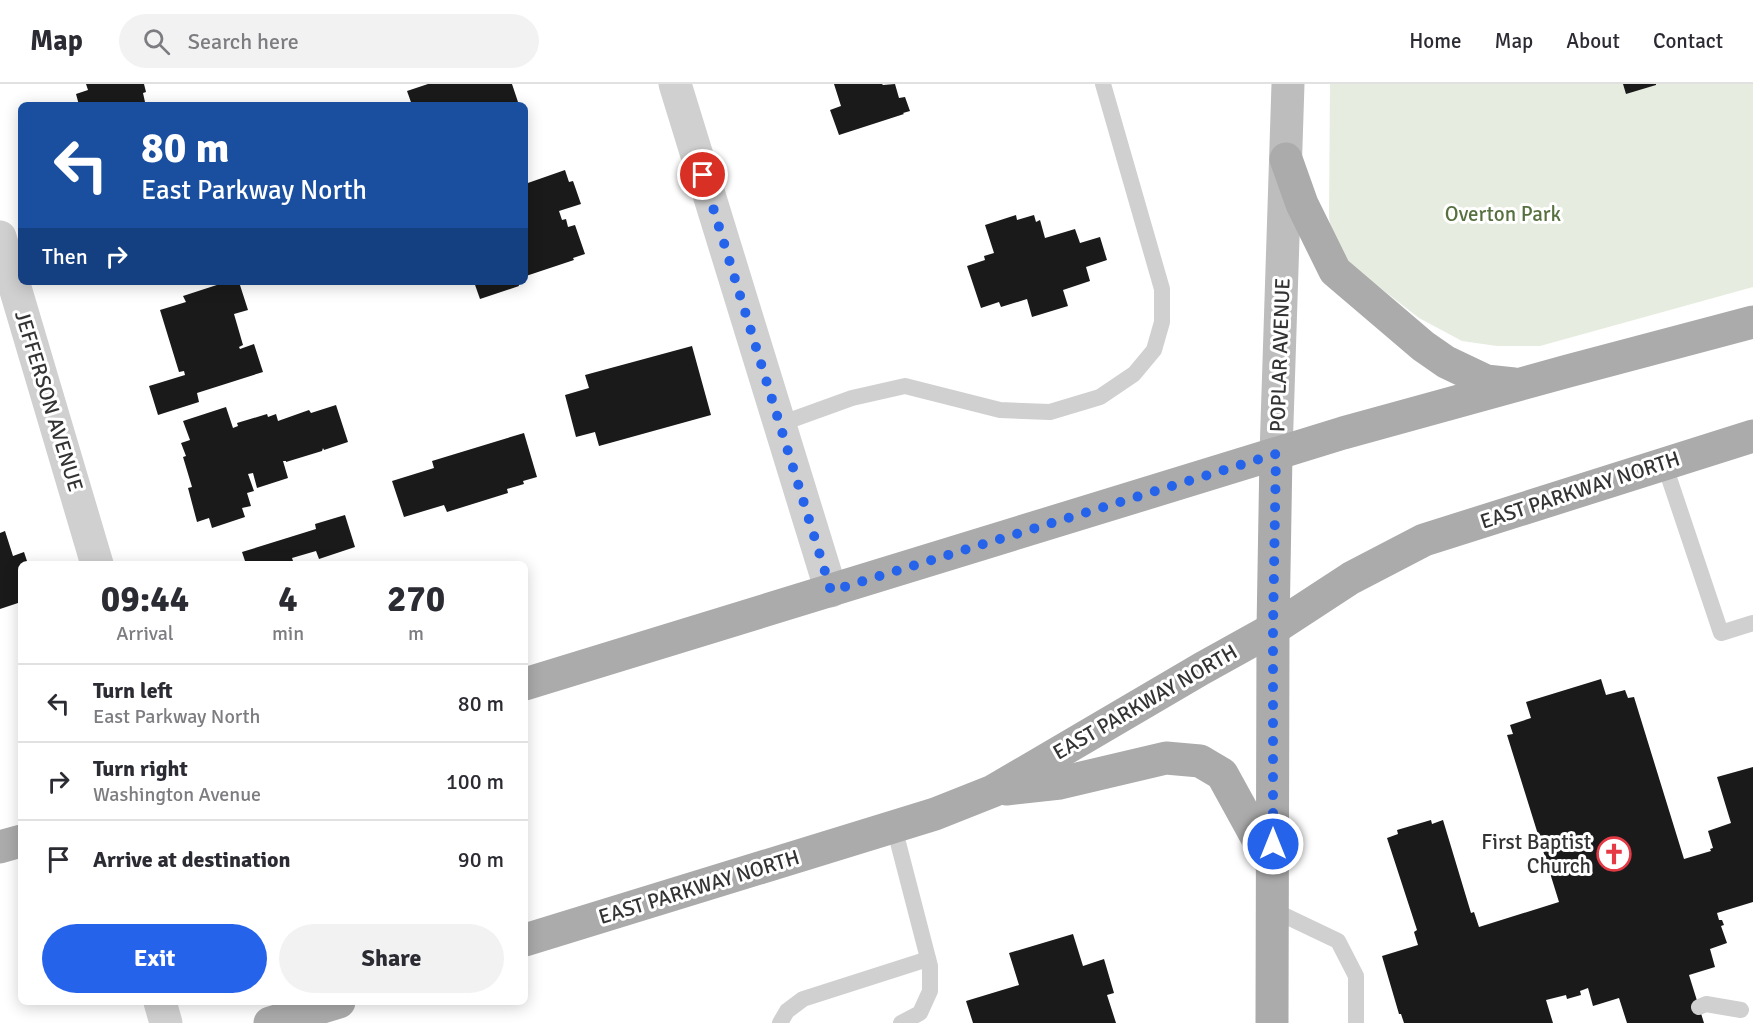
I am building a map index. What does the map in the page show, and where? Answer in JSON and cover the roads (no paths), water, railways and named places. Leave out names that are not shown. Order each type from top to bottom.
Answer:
[{"type":"main road","name":"POPLAR AVENUE","points":[[1272,1023],[1273,629],[1276,454],[1288,84]]},
{"type":"main road","points":[[1286,159],[1302,204],[1335,271],[1423,346],[1446,362],[1486,381],[1522,384]]},
{"type":"main road","points":[[528,683],[1343,433],[1753,322]]},
{"type":"main road","name":"EAST PARKWAY NORTH","points":[[528,939],[935,814],[993,791],[1273,629],[1352,578],[1424,540],[1753,436]]},
{"type":"main road","points":[[993,791],[1060,783],[1166,758],[1200,761],[1222,774],[1273,867]]},
{"type":"main road","points":[[0,847],[18,842]]},
{"type":"main road","points":[[270,1023],[304,1008],[322,1005]]},
{"type":"street","points":[[675,84],[831,591]]},
{"type":"street","name":"JEFFERSON AVENUE","points":[[0,237],[96,561]]},
{"type":"street","points":[[161,1005],[166,1023]]},
{"type":"lane","points":[[780,424],[852,398],[905,386],[1000,410],[1050,412],[1100,397],[1134,374],[1154,350],[1162,322],[1162,289],[1103,84]]},
{"type":"lane","points":[[1664,463],[1721,633],[1753,622]]},
{"type":"lane","points":[[894,827],[930,966],[930,991],[920,1013],[901,1023]]},
{"type":"lane","points":[[1273,910],[1338,941],[1356,976],[1356,1023]]},
{"type":"lane","points":[[780,1023],[787,1011],[803,999],[928,958]]},
{"type":"lane","points":[[1699,1007],[1706,1004],[1746,1013]]},
{"type":"place","name":"First Baptist Church","points":[[1614,854]]},
{"type":"park label","name":"Overton Park","points":[[1503,214]]}]
